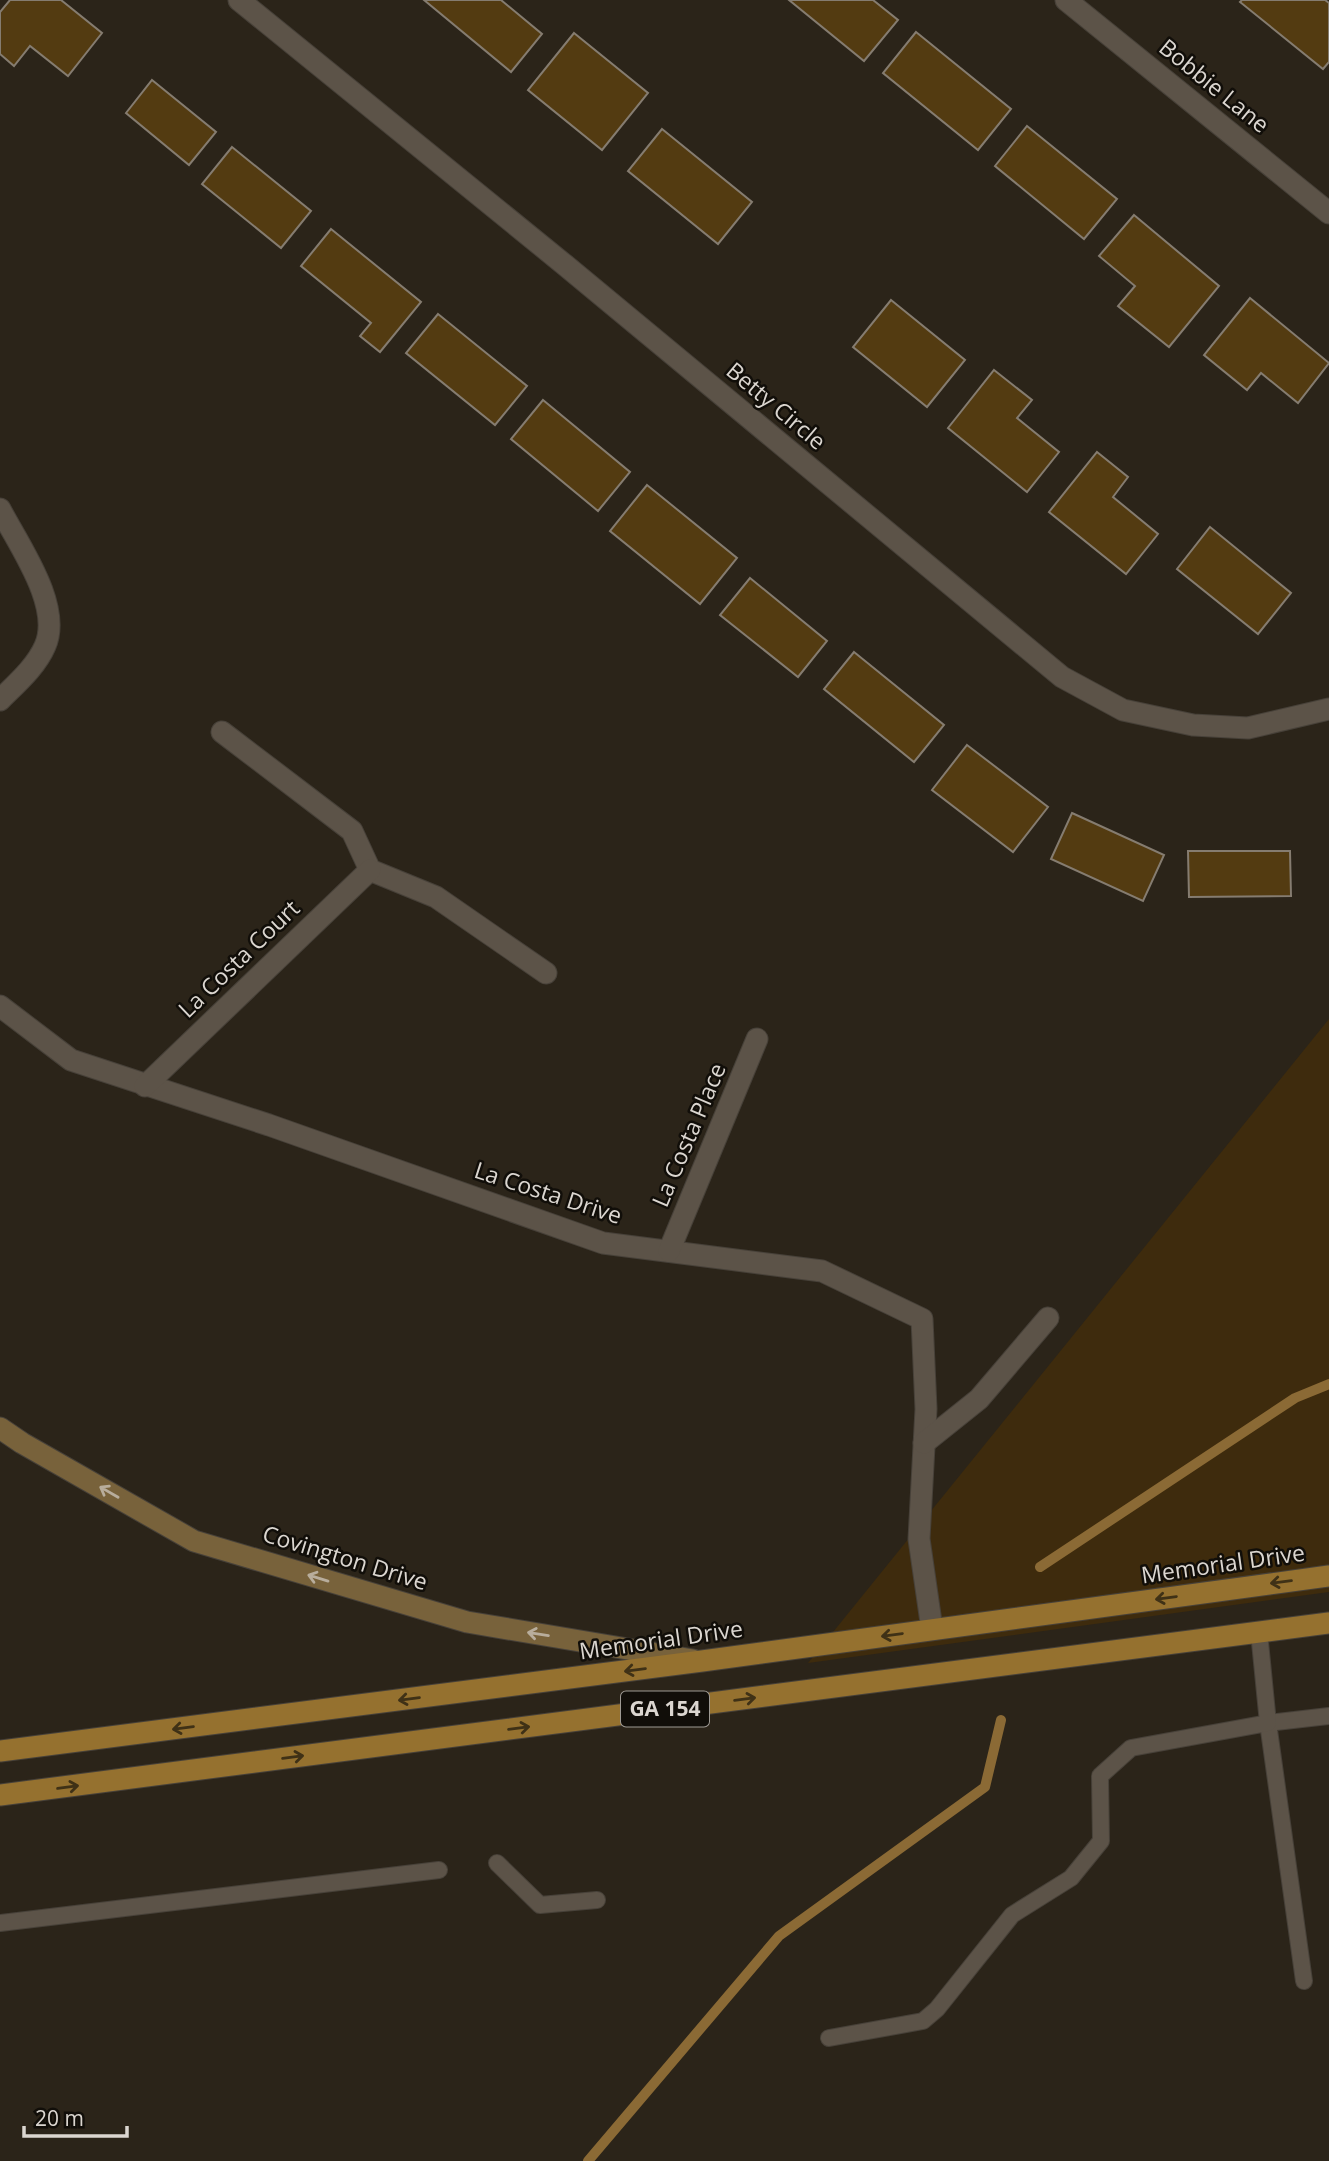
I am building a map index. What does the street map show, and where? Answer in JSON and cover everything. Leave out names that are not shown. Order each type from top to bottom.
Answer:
[{"type":"main road","name":"Memorial Drive","points":[[0,1751],[702,1661],[1329,1576]]},
{"type":"main road","name":"GA 154","points":[[0,1796],[1329,1623]]},
{"type":"street","name":"Betty Circle","points":[[239,0],[565,265],[1062,677],[1123,710],[1193,725],[1248,728],[1329,709]]},
{"type":"street","name":"Bobbie Lane","points":[[1066,0],[1329,213]]},
{"type":"street","points":[[0,509],[46,597],[49,625],[46,645],[27,674],[0,700]]},
{"type":"street","points":[[222,732],[352,831],[370,870],[436,897],[546,973]]},
{"type":"street","name":"La Costa Court","points":[[145,1086],[370,870]]},
{"type":"street","name":"La Costa Drive","points":[[0,1006],[71,1060],[269,1125],[603,1243],[822,1271],[922,1319],[926,1409],[919,1539],[932,1629]]},
{"type":"street","name":"La Costa Place","points":[[669,1251],[757,1039]]},
{"type":"street","points":[[925,1443],[979,1399],[1048,1318]]},
{"type":"street","name":"Covington Drive","points":[[0,1428],[194,1541],[467,1622],[702,1661]]},
{"type":"lane","points":[[1259,1632],[1268,1723],[1304,1981]]},
{"type":"lane","points":[[829,2038],[923,2021],[937,2009],[1012,1915],[1071,1878],[1101,1841],[1100,1776],[1131,1748],[1268,1723],[1329,1716]]},
{"type":"lane","points":[[497,1863],[540,1905],[597,1899]]},
{"type":"lane","points":[[0,1923],[439,1870]]},
{"type":"shaded area","points":[[1329,1019],[1329,1592],[808,1663]]},
{"type":"building","points":[[10,0],[61,0],[102,33],[68,76],[30,46],[14,66],[0,54],[0,12]]},
{"type":"building","points":[[424,0],[501,0],[542,34],[511,72]]},
{"type":"building","points":[[789,0],[873,0],[898,20],[864,61]]},
{"type":"building","points":[[1325,0],[1329,3],[1329,62],[1323,69],[1240,2]]},
{"type":"building","points":[[916,32],[1011,109],[978,150],[883,73]]},
{"type":"building","points":[[574,33],[648,93],[602,150],[528,90]]},
{"type":"building","points":[[152,80],[216,132],[189,165],[126,113]]},
{"type":"building","points":[[1027,126],[1117,199],[1084,239],[995,166]]},
{"type":"building","points":[[662,129],[752,202],[718,244],[628,171]]},
{"type":"building","points":[[232,147],[311,211],[281,248],[202,184]]},
{"type":"building","points":[[1134,215],[1219,286],[1169,347],[1118,306],[1135,286],[1099,256]]},
{"type":"building","points":[[331,229],[421,302],[380,352],[360,336],[371,323],[301,266]]},
{"type":"building","points":[[1250,298],[1329,363],[1298,403],[1261,373],[1247,390],[1204,355]]},
{"type":"building","points":[[891,300],[965,360],[927,407],[853,347]]},
{"type":"building","points":[[438,314],[527,386],[495,425],[406,353]]},
{"type":"building","points":[[994,370],[1032,400],[1017,418],[1059,452],[1027,492],[948,428]]},
{"type":"building","points":[[543,400],[630,472],[598,511],[511,439]]},
{"type":"building","points":[[1097,452],[1128,477],[1113,497],[1158,534],[1126,574],[1049,512]]},
{"type":"building","points":[[647,485],[737,558],[700,604],[610,531]]},
{"type":"building","points":[[1210,527],[1291,593],[1258,634],[1177,569]]},
{"type":"building","points":[[750,578],[827,641],[798,677],[720,615]]},
{"type":"building","points":[[854,652],[944,725],[914,762],[824,689]]},
{"type":"building","points":[[967,745],[1048,807],[1013,852],[932,790]]},
{"type":"building","points":[[1072,813],[1164,855],[1143,901],[1051,859]]},
{"type":"building","points":[[1188,851],[1290,851],[1291,896],[1189,897]]},
{"type":"waterway","points":[[1040,1567],[1295,1398],[1329,1384]]},
{"type":"waterway","points":[[588,2161],[779,1936],[985,1787],[1001,1720]]}]
